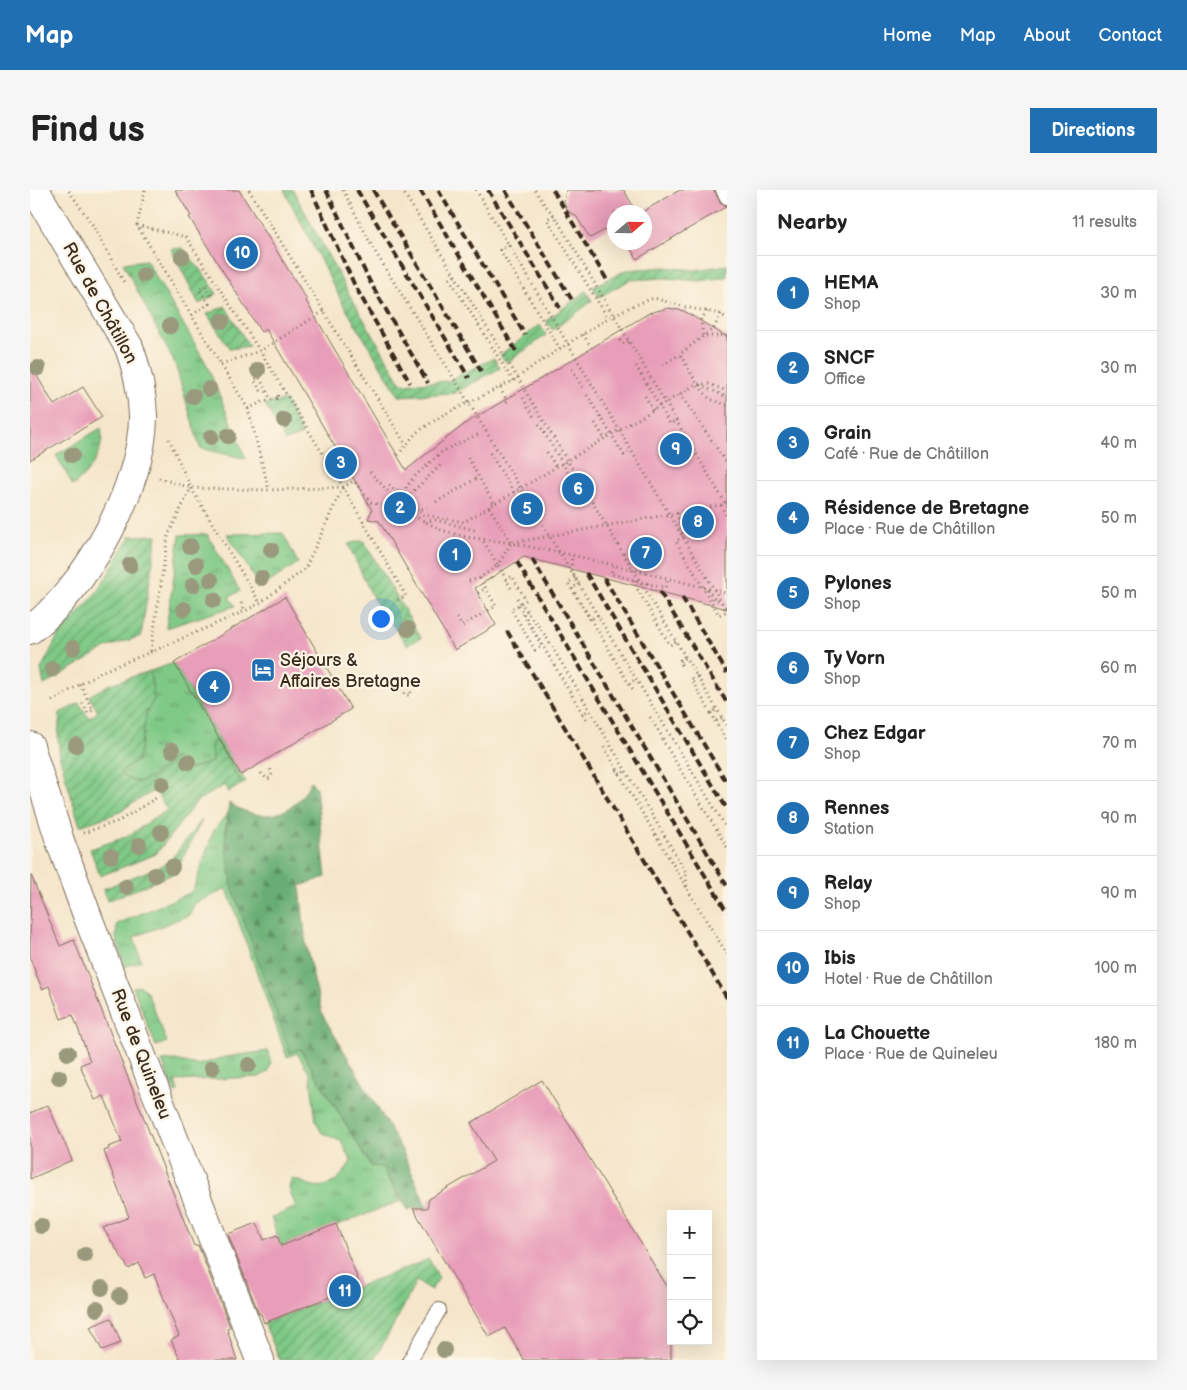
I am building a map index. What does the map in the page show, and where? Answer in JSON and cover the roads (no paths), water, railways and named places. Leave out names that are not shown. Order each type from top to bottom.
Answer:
[{"type":"street","name":"Rue de Châtillon","points":[[30,630],[61,600],[98,552],[122,504],[134,471],[141,444],[143,416],[137,370],[129,347],[35,190]]},
{"type":"street","name":"Rue de Quineleu","points":[[30,746],[60,842],[260,1360]]},
{"type":"lane","points":[[723,190],[727,197]]},
{"type":"lane","points":[[410,1360],[438,1310]]},
{"type":"railway","points":[[311,190],[355,286],[410,383]]},
{"type":"railway","points":[[326,190],[369,280],[428,383]]},
{"type":"railway","points":[[357,190],[469,378]]},
{"type":"railway","points":[[373,190],[481,371]]},
{"type":"railway","points":[[420,190],[516,351]]},
{"type":"railway","points":[[438,190],[525,335]]},
{"type":"railway","points":[[488,190],[560,308]]},
{"type":"railway","points":[[505,190],[572,300]]},
{"type":"railway","points":[[553,190],[607,280]]},
{"type":"railway","points":[[532,559],[727,886]]},
{"type":"railway","points":[[517,562],[727,912]]},
{"type":"railway","points":[[586,573],[727,809]]},
{"type":"railway","points":[[604,578],[727,783]]},
{"type":"railway","points":[[660,592],[727,703]]},
{"type":"railway","points":[[682,597],[727,673]]},
{"type":"railway","points":[[507,631],[727,998]]},
{"type":"place","name":"Ibis","points":[[242,253]]},
{"type":"place","name":"Relay","points":[[676,449]]},
{"type":"place","name":"Grain","points":[[341,463]]},
{"type":"place","name":"Ty Vorn","points":[[578,489]]},
{"type":"place","name":"SNCF","points":[[400,508]]},
{"type":"place","name":"Pylones","points":[[527,509]]},
{"type":"place","name":"Rennes","points":[[698,522]]},
{"type":"place","name":"Chez Edgar","points":[[646,553]]},
{"type":"place","name":"HEMA","points":[[455,555]]},
{"type":"place","name":"Séjours & Affaires Bretagne","points":[[263,670]]},
{"type":"place","name":"Résidence de Bretagne","points":[[214,687]]},
{"type":"place","name":"La Chouette","points":[[345,1291]]}]
